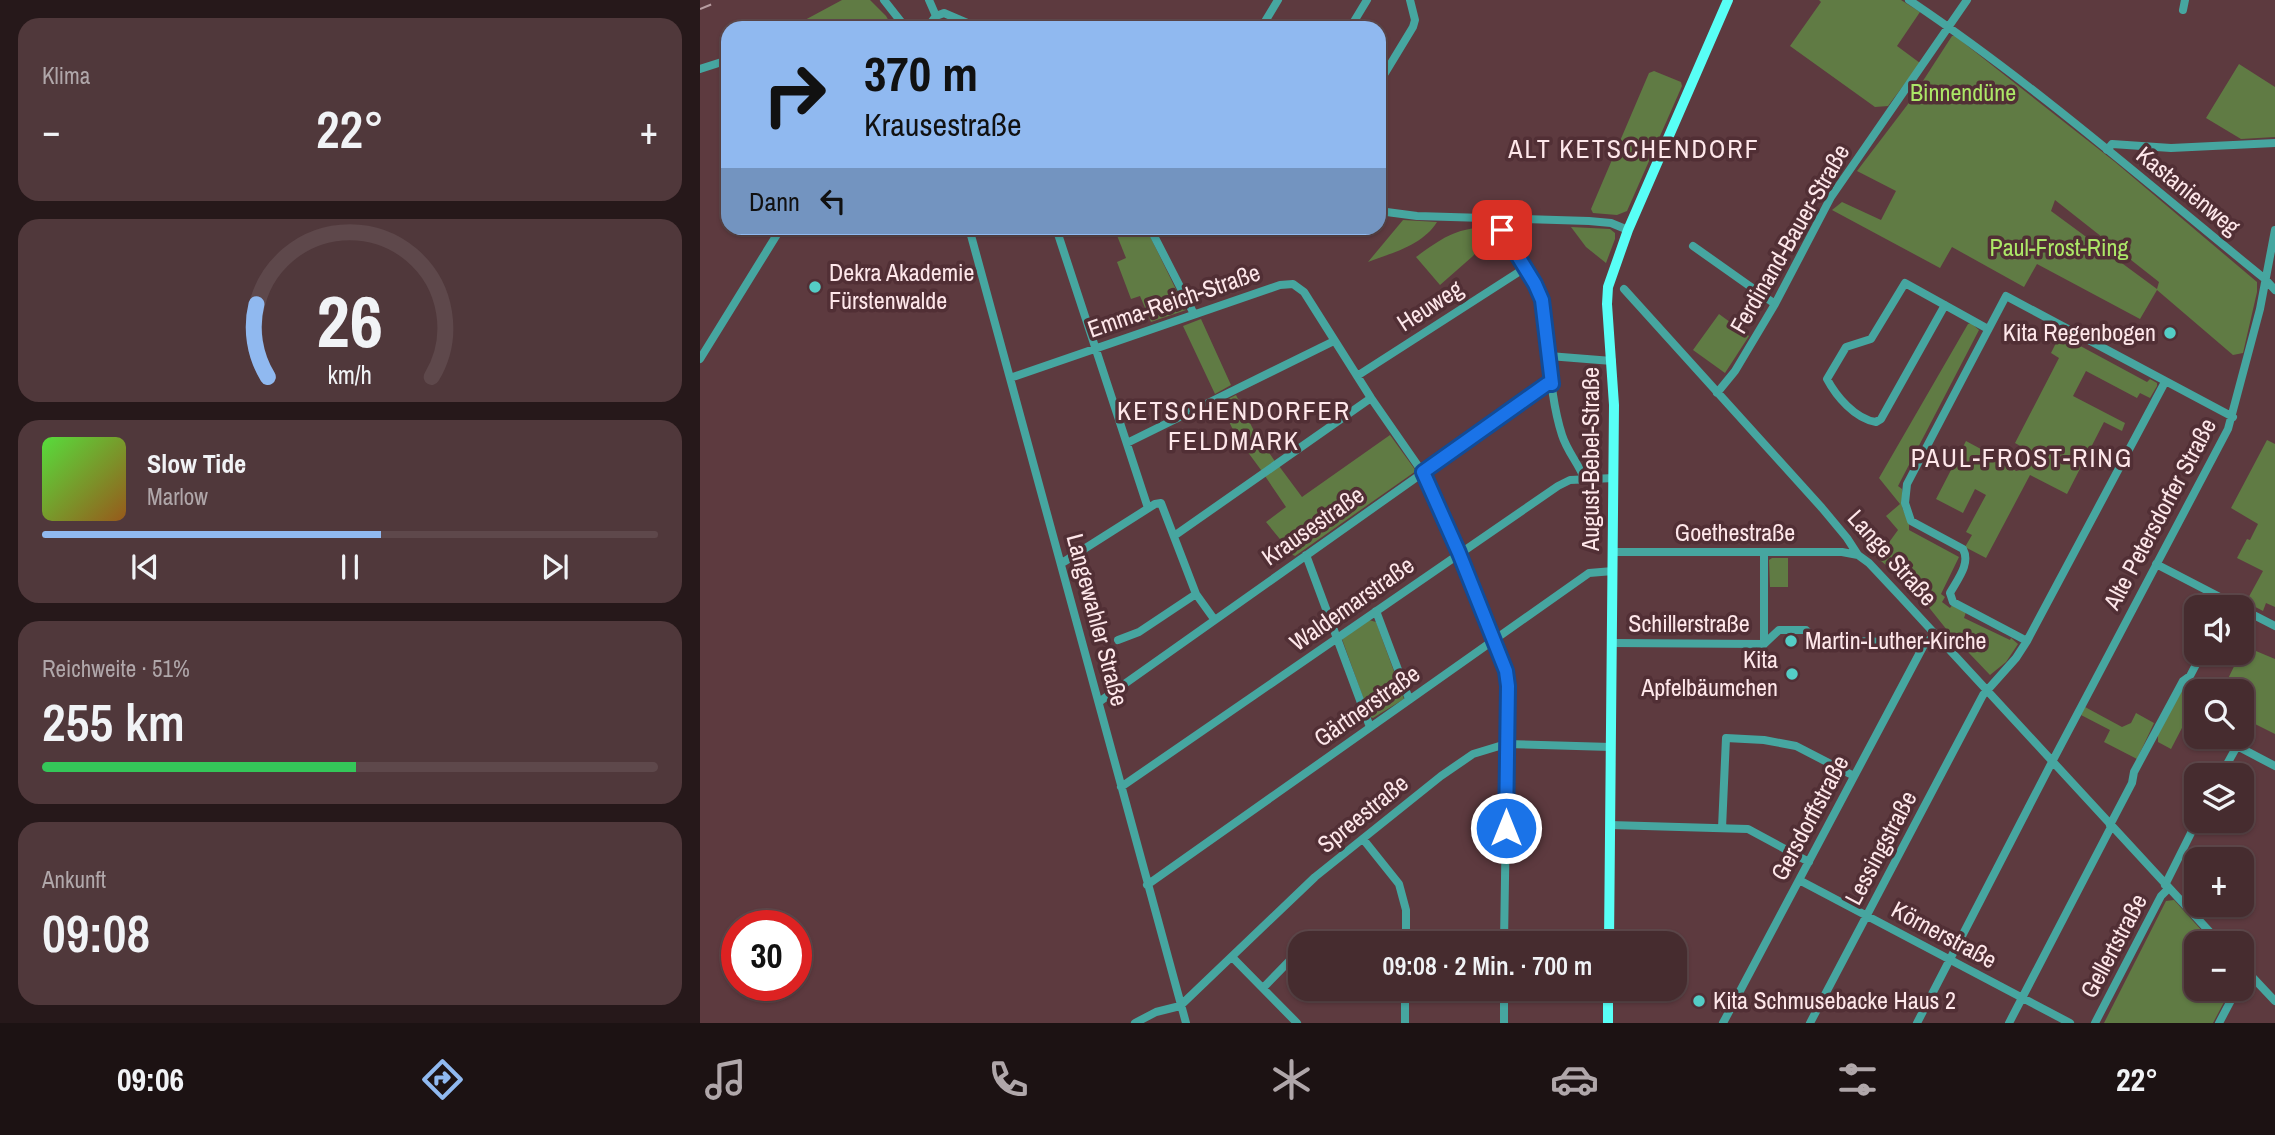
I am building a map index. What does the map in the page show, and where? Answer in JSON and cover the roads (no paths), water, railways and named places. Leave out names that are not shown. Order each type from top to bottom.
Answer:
[{"type":"main road","name":"August-Bebel-Straße","points":[[1609,931],[1614,478],[1612,361],[1607,295],[1614,265],[1628,230],[1728,0]]},
{"type":"main road","points":[[1608,1001],[1608,1023]]},
{"type":"street","points":[[884,0],[900,21]]},
{"type":"street","points":[[929,0],[936,16]]},
{"type":"street","points":[[1265,21],[1278,0]]},
{"type":"street","points":[[1354,21],[1367,0]]},
{"type":"street","points":[[1386,71],[1413,27],[1415,20],[1410,0]]},
{"type":"street","name":"Kastanienweg","points":[[1909,0],[1950,27],[2107,150],[2275,290]]},
{"type":"street","name":"Ferdinand-Bauer-Straße","points":[[1717,393],[1735,371],[1775,304],[1831,197],[1967,0]]},
{"type":"street","points":[[2183,10],[2185,0]]},
{"type":"street","points":[[932,21],[944,13],[965,21]]},
{"type":"street","points":[[700,69],[721,62]]},
{"type":"street","points":[[2107,150],[2112,144],[2177,148],[2275,143]]},
{"type":"street","points":[[1386,212],[1417,216],[1602,222],[1628,230]]},
{"type":"street","points":[[1500,218],[1507,242],[1542,300],[1554,405],[1565,444],[1584,478]]},
{"type":"street","name":"Alte Petersdorfer Straße","points":[[1917,1023],[2233,417],[2275,230]]},
{"type":"street","points":[[700,359],[777,235]]},
{"type":"street","name":"Langewahler Straße","points":[[971,235],[1186,1023]]},
{"type":"street","points":[[1058,235],[1148,508]]},
{"type":"street","points":[[1154,235],[1194,314]]},
{"type":"street","points":[[1693,246],[1775,304]]},
{"type":"street","name":"Heuweg","points":[[1357,376],[1525,268]]},
{"type":"street","points":[[1945,305],[1881,419],[1870,421],[1850,408],[1833,390],[1827,379],[1846,347],[1871,339],[1905,283],[1945,305],[1988,329]]},
{"type":"street","name":"Emma-Reich-Straße","points":[[1010,377],[1280,285],[1293,284],[1304,292],[1371,398],[1423,472],[1506,671],[1508,686],[1504,931]]},
{"type":"street","name":"Lange Straße","points":[[1624,289],[1822,508],[1858,555],[1869,563],[2208,931]]},
{"type":"street","points":[[2028,641],[1950,598],[1965,564],[1966,555],[1963,549],[1910,521],[1905,503],[1907,484],[2006,296],[2233,417]]},
{"type":"street","points":[[1127,443],[1334,341]]},
{"type":"street","points":[[1549,356],[1612,361]]},
{"type":"street","points":[[1986,690],[2028,641],[2165,382]]},
{"type":"street","name":"Krausestraße","points":[[1098,702],[1547,384],[1552,384]]},
{"type":"street","points":[[1174,536],[1371,398]]},
{"type":"street","name":"Waldemarstraße","points":[[1121,787],[1558,486],[1570,480],[1584,478],[1614,478]]},
{"type":"street","points":[[1062,564],[1148,508],[1161,503],[1196,594],[1214,619]]},
{"type":"street","name":"Goethestraße","points":[[1613,552],[1842,552],[1858,555]]},
{"type":"street","points":[[1764,552],[1764,643]]},
{"type":"street","points":[[1306,555],[1370,727]]},
{"type":"street","points":[[2156,564],[2207,595]]},
{"type":"street","name":"Gärtnerstraße","points":[[1147,885],[1589,573],[1613,571]]},
{"type":"street","points":[[1118,640],[1139,632],[1196,594]]},
{"type":"street","points":[[1376,611],[1409,699]]},
{"type":"street","points":[[2254,615],[2275,626]]},
{"type":"street","name":"Schillerstraße","points":[[1612,643],[1764,643],[1779,630],[1806,630],[1816,640],[1925,643]]},
{"type":"street","name":"Gersdorffstraße","points":[[1723,1023],[1925,643],[1936,635]]},
{"type":"street","points":[[2009,1023],[2111,826],[2132,783],[2134,772],[2183,681],[2190,676],[2196,665]]},
{"type":"street","name":"Lessingstraße","points":[[1810,1023],[1986,690]]},
{"type":"street","points":[[1722,828],[1726,738],[1764,740],[1796,746],[1854,776]]},
{"type":"street","name":"Spreestraße","points":[[1180,1006],[1315,877],[1441,776],[1473,754],[1506,744],[1611,747]]},
{"type":"street","points":[[2227,763],[2236,746],[2275,766]]},
{"type":"street","points":[[1610,825],[1748,829],[1809,862]]},
{"type":"street","name":"Gellertstraße","points":[[2095,1023],[2191,833]]},
{"type":"street","points":[[1363,839],[1399,884],[1406,910],[1406,931]]},
{"type":"street","name":"Körnerstraße","points":[[1799,880],[2070,1023]]},
{"type":"street","points":[[1233,958],[1297,1023]]},
{"type":"street","points":[[1263,988],[1288,962]]},
{"type":"street","points":[[2254,979],[2275,1001]]},
{"type":"street","points":[[1405,1001],[1405,1023]]},
{"type":"street","points":[[1504,1001],[1504,1023]]},
{"type":"street","points":[[2219,1023],[2231,1001]]},
{"type":"street","points":[[1135,1023],[1156,1012],[1180,1006]]},
{"type":"railway","points":[[700,9],[722,0]]},
{"type":"place","name":"Dekra Akademie Fürstenwalde","points":[[815,287]]},
{"type":"place","name":"Kita Regenbogen","points":[[2170,333]]},
{"type":"place","name":"Martin-Luther-Kirche","points":[[1791,641]]},
{"type":"place","name":"Kita Apfelbäumchen","points":[[1792,674]]},
{"type":"place","name":"Kita Schmusebacke Haus 2","points":[[1699,1001]]},
{"type":"district","name":"ALT KETSCHENDORF","points":[[1634,149]]},
{"type":"district","name":"KETSCHENDORFER FELDMARK","points":[[1234,426]]},
{"type":"district","name":"PAUL-FROST-RING","points":[[2022,458]]},
{"type":"park label","name":"Binnendüne","points":[[1963,93]]},
{"type":"park label","name":"Paul-Frost-Ring","points":[[2059,248]]}]
